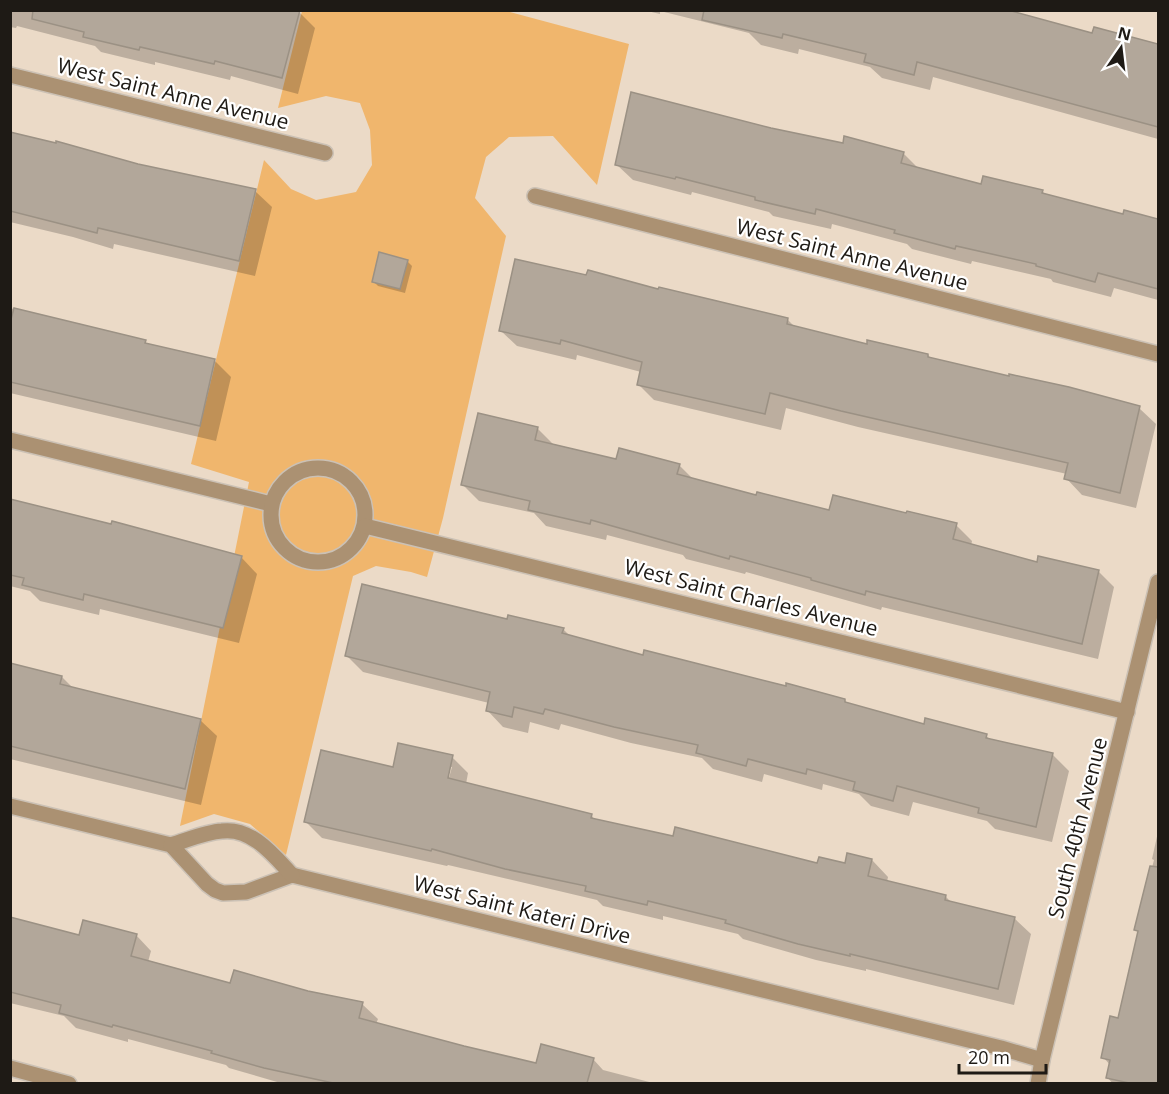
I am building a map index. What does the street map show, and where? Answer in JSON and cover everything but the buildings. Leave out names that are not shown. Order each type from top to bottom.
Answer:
[{"type":"street","name":"West Saint Anne Avenue","points":[[10,75],[325,153]]},
{"type":"street","name":"West Saint Anne Avenue","points":[[535,196],[1158,354]]},
{"type":"street","points":[[10,440],[271,504]]},
{"type":"street","points":[[329,468],[351,480],[364,501],[365,526],[354,547],[332,560],[307,561],[286,550],[272,529],[271,504],[283,482],[304,469],[329,468]]},
{"type":"street","name":"West Saint Charles Avenue","points":[[365,526],[1128,712]]},
{"type":"street","name":"South 40th Avenue","points":[[1038,1083],[1158,582]]},
{"type":"street","points":[[10,806],[171,845],[219,831],[233,831],[259,843],[292,875],[240,893],[219,891],[202,879],[171,845]]},
{"type":"street","name":"West Saint Kateri Drive","points":[[292,875],[1001,1048],[1042,1060]]},
{"type":"street","points":[[10,1068],[69,1083]]},
{"type":"shaded area","points":[[11,11],[1158,11],[1158,1083],[11,1083]]},
{"type":"shaded area","points":[[302,11],[506,11],[629,44],[597,185],[553,136],[509,137],[486,157],[475,198],[506,236],[443,518],[427,577],[376,566],[353,576],[286,855],[250,824],[214,814],[180,826],[249,482],[191,464],[264,160],[291,189],[316,200],[356,192],[372,165],[370,130],[360,103],[326,96],[278,108]]}]
